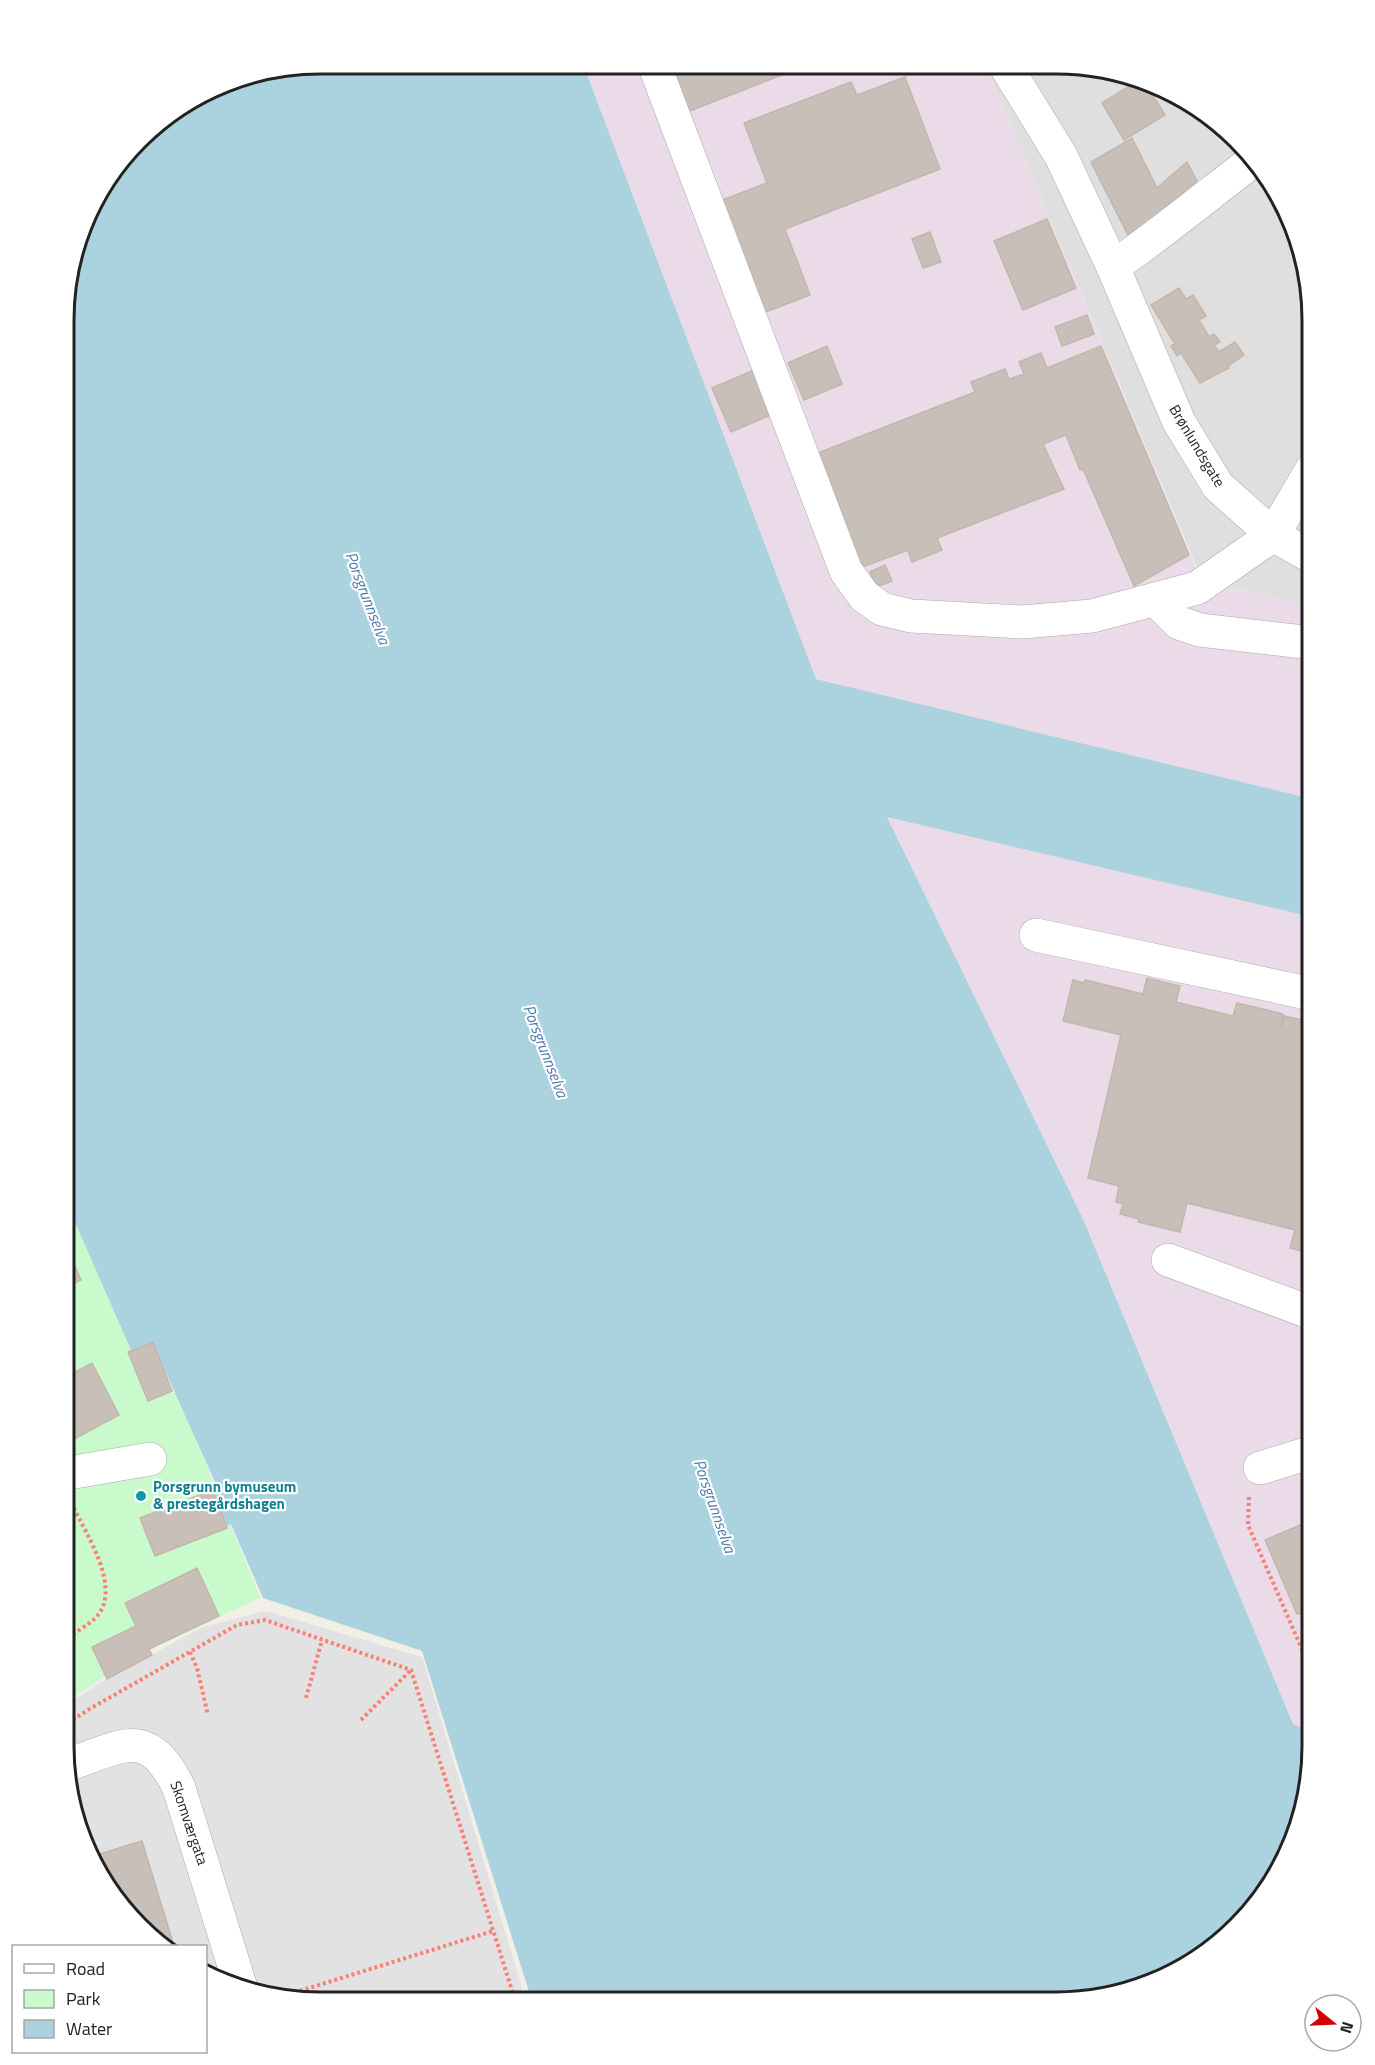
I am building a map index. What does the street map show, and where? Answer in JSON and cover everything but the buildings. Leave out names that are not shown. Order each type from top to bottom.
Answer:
[{"type":"street","points":[[658,74],[846,571],[864,597],[882,609],[911,616],[1023,622],[1092,616],[1197,588],[1273,534],[1302,486]]},
{"type":"street","name":"Brønlundsgate","points":[[1011,74],[1061,156],[1113,267],[1179,422],[1218,486],[1273,534],[1302,551]]},
{"type":"street","points":[[1113,267],[1151,241],[1247,165]]},
{"type":"street","points":[[1155,599],[1179,623],[1200,630],[1302,642]]},
{"type":"street","points":[[1036,935],[1302,992]]},
{"type":"street","points":[[1168,1260],[1302,1309]]},
{"type":"street","points":[[1260,1468],[1302,1455]]},
{"type":"street","points":[[74,1483],[150,1459]]},
{"type":"street","name":"Skomværgata","points":[[74,1762],[120,1745],[134,1744],[160,1758],[172,1773],[179,1788],[238,1977]]},
{"type":"path","points":[[1260,1468],[1249,1497],[1248,1525],[1302,1649]]},
{"type":"path","points":[[74,1503],[103,1570],[106,1595],[98,1616],[74,1633]]},
{"type":"path","points":[[74,1719],[237,1625],[264,1620],[411,1670]]},
{"type":"path","points":[[306,1698],[322,1640]]},
{"type":"path","points":[[190,1652],[197,1668],[208,1715]]},
{"type":"path","points":[[361,1720],[411,1670]]},
{"type":"path","points":[[411,1670],[512,1992]]},
{"type":"path","points":[[301,1991],[493,1931]]},
{"type":"shaded area","points":[[587,74],[989,74],[1202,582],[1302,603],[1302,1728],[1293,1724],[1083,1219],[887,817],[914,822],[836,683],[816,679]]},
{"type":"shaded area","points":[[989,74],[1072,74],[1104,78],[1150,92],[1179,106],[1218,134],[1241,157],[1269,196],[1283,225],[1297,271],[1302,319],[1302,603],[1203,582]]},
{"type":"shaded area","points":[[266,1611],[422,1657],[523,1992],[319,1992],[271,1987],[225,1973],[207,1964],[207,1945],[173,1943],[142,1842],[99,1854],[92,1840],[78,1794],[74,1762],[74,1700],[108,1678],[203,1627]]},
{"type":"green space","name":"Porsgrunn bymuseum & prestegårdshagen","points":[[74,1215],[129,1347],[151,1339],[172,1393],[177,1392],[260,1598],[133,1657],[74,1697]]},
{"type":"water","name":"Porsgrunnselva","points":[[303,74],[587,74],[816,679],[1302,797],[1302,915],[887,817],[1083,1219],[1293,1724],[1302,1728],[1297,1794],[1283,1840],[1269,1869],[1251,1895],[1218,1931],[1179,1959],[1165,1966],[1104,1987],[1056,1992],[529,1992],[422,1651],[263,1598],[231,1524],[205,1538],[191,1508],[220,1493],[152,1342],[131,1350],[74,1220],[74,303],[78,271],[92,225],[106,196],[124,170],[157,134],[196,106],[225,92],[256,82]]},
{"type":"place","name":"Porsgrunn bymuseum & prestegårdshagen","points":[[141,1496]]}]
